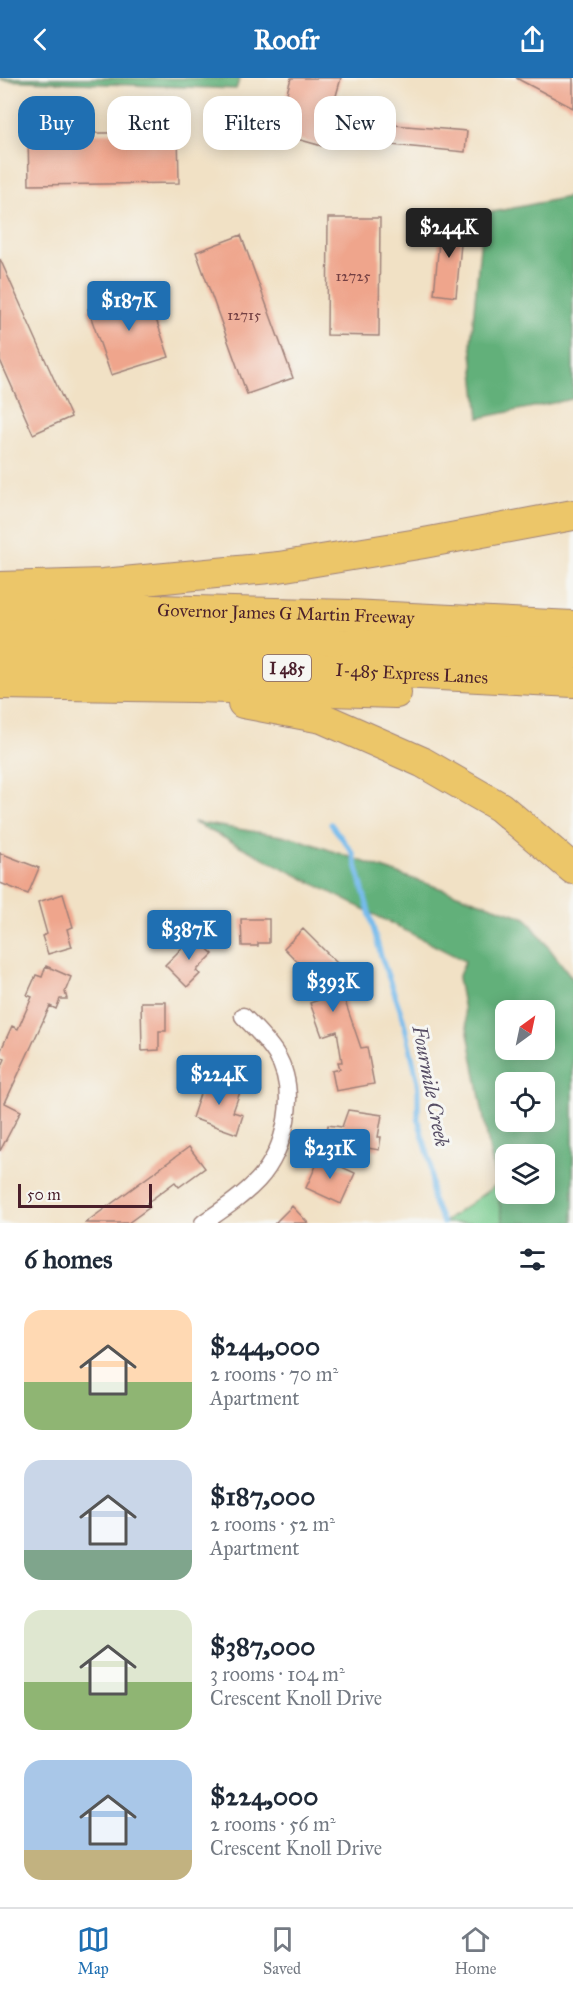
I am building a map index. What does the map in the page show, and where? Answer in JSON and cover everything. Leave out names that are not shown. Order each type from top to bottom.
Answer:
[{"type":"highway","points":[[0,586],[103,584],[279,567],[424,543],[573,514]]},
{"type":"highway","name":"Governor James G Martin Freeway","points":[[0,606],[351,615],[573,626]]},
{"type":"highway","name":"I-485 Express Lanes","points":[[0,634],[100,635],[573,653]]},
{"type":"highway","name":"I-485 Express Lanes","points":[[0,662],[303,668],[573,682]]},
{"type":"highway","name":"I 485","points":[[0,684],[573,699]]},
{"type":"highway","points":[[112,686],[249,704],[322,718],[422,762],[500,807],[573,869]]},
{"type":"street","points":[[203,1223],[246,1192],[259,1179],[274,1156],[286,1121],[288,1104],[286,1077],[282,1066],[260,1032],[243,1016]]},
{"type":"green space","points":[[0,78],[240,78],[236,89],[0,80]]},
{"type":"green space","points":[[573,196],[573,399],[479,418],[471,343],[483,214]]},
{"type":"green space","points":[[193,822],[295,838],[526,918],[573,979],[573,1223],[503,1223],[500,1204],[555,1204],[555,1144],[495,1144],[495,1179],[458,978],[465,961]]},
{"type":"green space","points":[[495,1186],[495,1204],[500,1204],[503,1223],[443,1223]]},
{"type":"building","points":[[291,78],[341,78],[336,96],[314,96],[314,144],[302,140],[302,96],[286,96]]},
{"type":"building","points":[[516,78],[573,78],[573,108]]},
{"type":"building","points":[[396,125],[467,131],[465,152],[396,145]]},
{"type":"building","points":[[95,133],[107,133],[107,150],[178,150],[179,183],[29,185],[28,150],[95,150]]},
{"type":"building","points":[[328,218],[380,218],[379,336],[327,335]]},
{"type":"building","points":[[441,221],[463,223],[456,297],[434,294]]},
{"type":"building","points":[[241,235],[293,378],[247,394],[196,252]]},
{"type":"building","points":[[0,259],[71,417],[33,434],[0,360]]},
{"type":"building","points":[[145,287],[169,357],[111,375],[88,309]]},
{"type":"building","points":[[0,853],[39,868],[28,894],[0,883]]},
{"type":"building","points":[[63,894],[73,927],[67,929],[72,947],[48,954],[42,936],[47,934],[38,902]]},
{"type":"building","points":[[241,919],[269,919],[269,943],[242,946]]},
{"type":"building","points":[[303,929],[340,966],[335,972],[361,1048],[367,1047],[374,1084],[336,1091],[332,1071],[340,1069],[338,1062],[342,1062],[337,1031],[322,1036],[310,1003],[331,996],[284,948]]},
{"type":"building","points":[[194,936],[213,954],[196,971],[200,974],[187,987],[165,965]]},
{"type":"building","points":[[46,966],[71,977],[65,992],[67,999],[60,999],[56,1009],[50,1006],[5,1103],[21,1111],[0,1151],[0,1070],[5,1059],[0,1056],[0,1052],[12,1026],[18,1029],[32,997],[27,995],[36,975],[42,977]]},
{"type":"building","points":[[141,1002],[166,1002],[166,1031],[159,1031],[159,1050],[142,1051]]},
{"type":"building","points":[[206,1076],[241,1089],[233,1112],[243,1115],[237,1134],[192,1118]]},
{"type":"building","points":[[348,1110],[382,1115],[378,1137],[381,1137],[379,1150],[326,1141],[328,1125],[342,1127]]},
{"type":"building","points":[[189,1147],[205,1168],[179,1187],[175,1182],[147,1203],[150,1207],[128,1223],[85,1223]]},
{"type":"building","points":[[320,1157],[355,1173],[341,1204],[306,1188]]},
{"type":"building","points":[[292,1206],[308,1223],[275,1223]]},
{"type":"waterway","name":"Fourmile Creek","points":[[331,824],[353,853],[381,956],[403,1018],[418,1082],[418,1120],[431,1164],[432,1198],[443,1223]]}]
